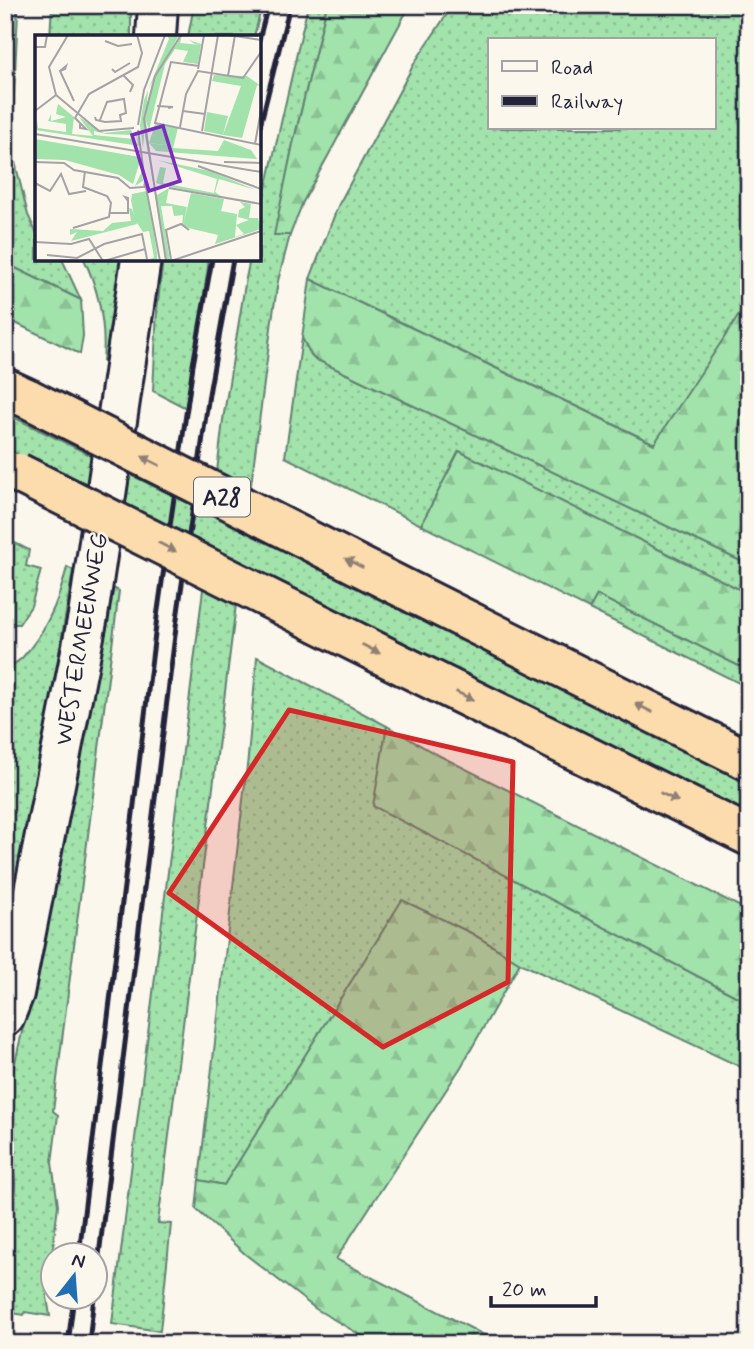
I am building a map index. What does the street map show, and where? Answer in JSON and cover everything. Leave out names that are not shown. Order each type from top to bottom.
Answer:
[{"type":"highway","name":"A28","points":[[17,393],[749,761]]},
{"type":"highway","points":[[12,469],[749,836]]},
{"type":"street","points":[[156,35],[158,5]]},
{"type":"street","name":"WESTERMEENWEG","points":[[5,1016],[14,993],[88,616],[141,261]]},
{"type":"highlighted area","points":[[289,710],[513,762],[508,982],[383,1047],[169,893]]},
{"type":"green space","points":[[5,5],[18,11],[14,93],[5,96]]},
{"type":"green space","points":[[52,5],[131,5],[131,35],[50,35]]},
{"type":"green space","points":[[194,5],[262,5],[254,35],[188,35]]},
{"type":"green space","points":[[308,5],[327,5],[293,144],[275,234],[290,235],[278,281],[272,320],[245,532],[749,782],[749,817],[241,565],[158,1223],[171,1224],[160,1331],[112,1324],[208,549],[5,448],[5,413],[212,515],[223,420],[246,278],[250,261],[261,261],[261,210]]},
{"type":"green space","points":[[327,5],[406,5],[408,9],[303,202],[290,235],[274,235],[293,144]]},
{"type":"green space","points":[[453,5],[749,5],[749,300],[655,444],[310,279],[338,206],[415,62]]},
{"type":"green space","points":[[14,93],[12,126],[15,162],[28,215],[35,230],[35,261],[63,261],[81,300],[5,263],[5,96]]},
{"type":"green space","points":[[85,261],[125,261],[110,364],[103,361],[101,309]]},
{"type":"green space","points":[[163,261],[209,261],[188,409],[153,391]]},
{"type":"green space","points":[[5,263],[81,300],[83,336],[80,354],[5,318]]},
{"type":"green space","points":[[310,279],[654,444],[749,300],[749,565],[313,358],[302,338]]},
{"type":"green space","points":[[302,338],[313,358],[749,565],[749,594],[459,451],[421,525],[285,457]]},
{"type":"green space","points":[[459,451],[749,594],[749,671],[597,595],[589,609],[421,525]]},
{"type":"green space","points":[[5,538],[29,550],[26,566],[41,570],[31,606],[19,624],[9,624],[5,628]]},
{"type":"green space","points":[[67,567],[73,570],[58,660],[34,796],[5,931],[5,673],[22,658],[45,627],[56,604]]},
{"type":"green space","points":[[107,585],[119,591],[53,1111],[58,1115],[52,1163],[58,1205],[54,1240],[38,1240],[38,1310],[49,1310],[50,1316],[5,1312],[5,1231],[16,1191],[5,1134],[5,1106],[39,958]]},
{"type":"green space","points":[[597,595],[749,671],[749,688],[589,609]]},
{"type":"green space","points":[[257,657],[387,726],[374,806],[749,1003],[749,1071],[520,963],[471,933],[402,901],[224,1185],[199,1180]]},
{"type":"green space","points":[[387,726],[434,753],[749,911],[749,1003],[373,806]]},
{"type":"green space","points":[[402,900],[471,933],[520,963],[461,1067],[336,1259],[488,1337],[485,1344],[376,1344],[316,1309],[245,1254],[196,1209],[199,1180],[224,1185]]},
{"type":"railway","points":[[260,35],[268,5]]},
{"type":"railway","points":[[261,122],[290,5]]},
{"type":"railway","points":[[81,1240],[157,617],[193,365],[212,261]]},
{"type":"railway","points":[[101,1240],[177,619],[209,394],[233,261]]},
{"type":"railway","points":[[68,1344],[72,1310]]},
{"type":"railway","points":[[89,1344],[93,1310]]}]
